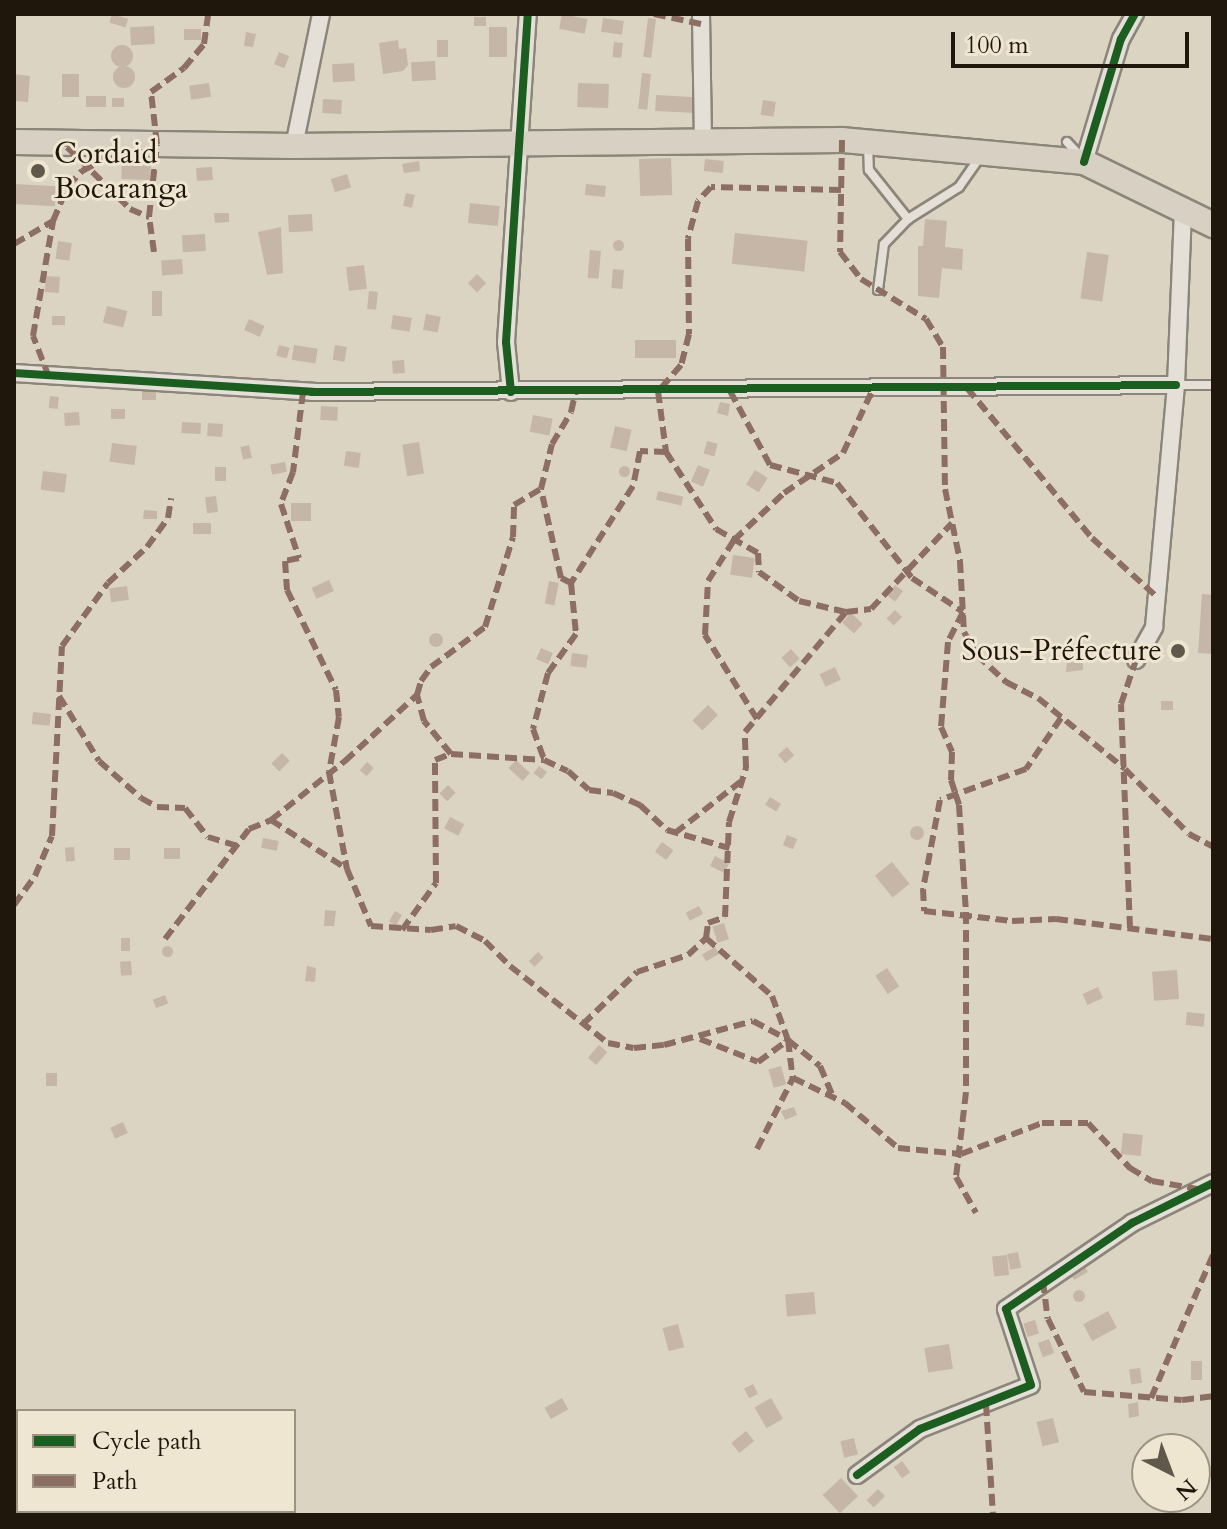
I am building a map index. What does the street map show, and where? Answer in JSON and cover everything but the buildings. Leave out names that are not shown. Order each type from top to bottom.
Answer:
[{"type":"main road","points":[[14,142],[294,146],[703,143],[795,139],[868,144],[1084,162],[1213,225]]},
{"type":"street","points":[[294,146],[321,14]]},
{"type":"street","points":[[511,392],[506,342],[528,14]]},
{"type":"street","points":[[701,14],[703,143]]},
{"type":"street","points":[[1084,162],[1121,39],[1135,14]]},
{"type":"street","points":[[1136,660],[1154,627],[1176,385],[1183,212]]},
{"type":"street","points":[[14,373],[312,392],[1176,385]]},
{"type":"street","points":[[857,1475],[920,1429],[1031,1385],[1006,1309],[1132,1223],[1213,1183]]},
{"type":"lane","points":[[1067,142],[1084,162]]},
{"type":"lane","points":[[868,144],[869,170],[908,219]]},
{"type":"lane","points":[[878,290],[884,244],[908,219],[959,187],[982,154]]},
{"type":"lane","points":[[1176,385],[1213,385]]},
{"type":"marked path","points":[[154,252],[149,217],[157,144],[151,92],[184,68],[204,44],[208,14]]},
{"type":"marked path","points":[[654,14],[701,24]]},
{"type":"marked path","points":[[842,140],[840,252],[861,279],[926,319],[943,347],[945,489],[960,561],[964,632],[977,655],[1006,682],[1038,698],[1125,769],[1189,834],[1213,847]]},
{"type":"marked path","points":[[68,141],[67,147],[130,209],[149,217]]},
{"type":"marked path","points":[[49,377],[33,336],[53,221],[68,186],[82,171],[117,152],[155,152]]},
{"type":"marked path","points":[[841,190],[711,187],[698,201],[688,239],[689,334],[681,365],[658,391],[666,452],[716,529],[758,553],[759,572],[799,601],[846,612],[871,609],[952,523]]},
{"type":"marked path","points":[[14,244],[53,221]]},
{"type":"marked path","points":[[967,388],[1092,538],[1157,597]]},
{"type":"marked path","points":[[757,719],[705,635],[708,581],[734,540],[784,493],[843,453],[873,389]]},
{"type":"marked path","points":[[571,583],[561,578],[541,489],[552,444],[571,412],[576,391]]},
{"type":"marked path","points":[[730,391],[770,465],[837,483],[912,578],[963,612],[948,642],[941,727],[952,752],[951,780],[959,805],[966,912],[966,1092],[956,1177],[976,1213]]},
{"type":"marked path","points":[[303,392],[293,472],[281,504],[299,558],[285,561],[287,590],[336,690],[339,717],[329,772],[347,869]]},
{"type":"marked path","points":[[666,452],[640,451],[633,486],[571,583],[576,634],[548,673],[533,729],[544,760],[568,771],[589,790],[613,793],[640,805],[667,830],[729,848]]},
{"type":"marked path","points":[[451,754],[424,721],[417,695],[421,681],[431,667],[485,627],[513,537],[514,505],[541,489]]},
{"type":"marked path","points":[[14,905],[35,876],[52,836],[62,646],[108,583],[147,547],[168,518],[171,498]]},
{"type":"marked path","points":[[583,1024],[637,972],[688,955],[706,938],[708,923],[725,917],[729,822],[746,768],[745,732],[846,612]]},
{"type":"marked path","points":[[1130,928],[1121,704],[1136,660]]},
{"type":"marked path","points":[[165,939],[249,829],[271,820],[345,761],[417,695]]},
{"type":"marked path","points":[[59,696],[99,761],[141,798],[157,807],[185,808],[208,837],[240,847]]},
{"type":"marked path","points":[[1061,718],[1026,769],[940,800],[923,889],[924,911],[1012,921],[1056,919],[1213,939]]},
{"type":"marked path","points":[[402,930],[436,883],[435,760],[451,754],[544,760]]},
{"type":"marked path","points":[[675,833],[740,782]]},
{"type":"marked path","points":[[271,820],[347,869],[371,926],[431,930],[456,926],[485,941],[510,966],[608,1043],[634,1048],[664,1045],[753,1021],[788,1040],[793,1078],[845,1103],[898,1148],[961,1154],[1042,1123],[1088,1123],[1130,1168],[1152,1181],[1198,1189]]},
{"type":"marked path","points":[[706,938],[772,996],[788,1040],[820,1066],[833,1097]]},
{"type":"marked path","points":[[700,1039],[758,1062],[788,1040]]},
{"type":"marked path","points":[[757,1149],[793,1078]]},
{"type":"marked path","points":[[1151,1398],[1213,1255]]},
{"type":"marked path","points":[[1043,1281],[1048,1319],[1084,1392],[1182,1400],[1213,1396]]},
{"type":"marked path","points":[[986,1404],[993,1515]]},
{"type":"cycle path","points":[[511,392],[506,342],[528,14]]},
{"type":"cycle path","points":[[1084,162],[1121,39],[1135,14]]},
{"type":"cycle path","points":[[14,373],[312,392],[1176,385]]},
{"type":"cycle path","points":[[857,1475],[920,1429],[1031,1385],[1006,1309],[1132,1223],[1213,1183]]},
{"type":"place","name":"Cordaid Bocaranga","points":[[38,171]]},
{"type":"place","name":"Sous-Préfecture","points":[[1178,651]]}]
